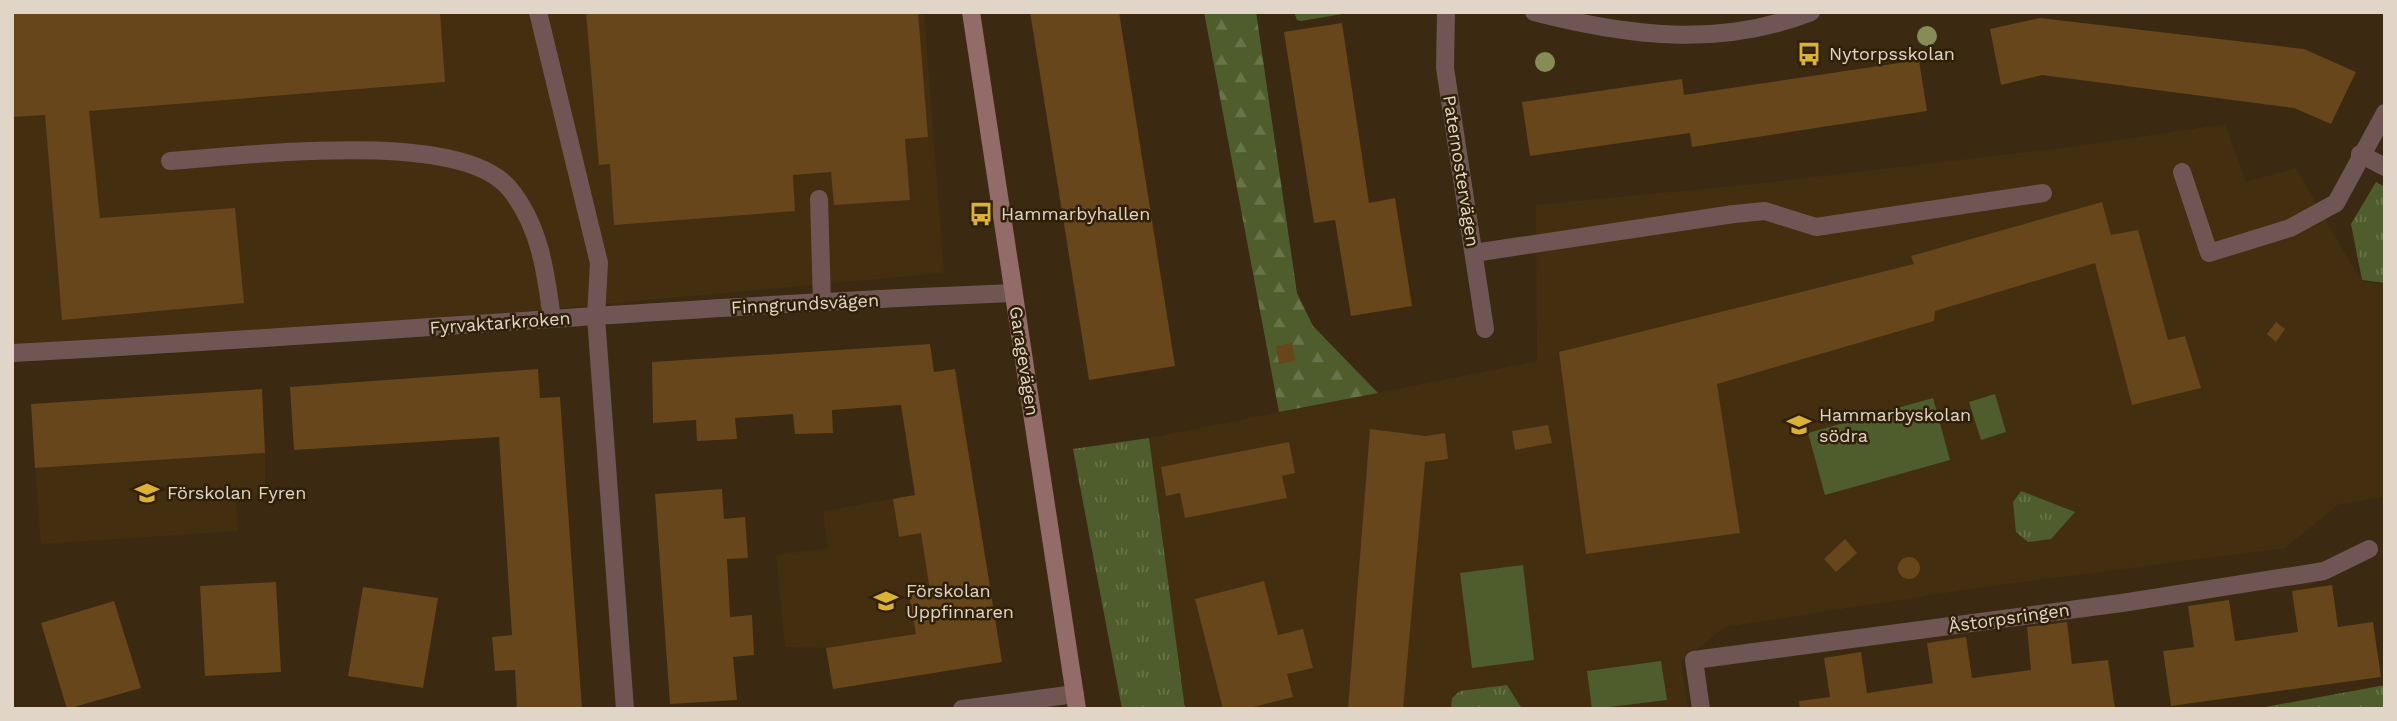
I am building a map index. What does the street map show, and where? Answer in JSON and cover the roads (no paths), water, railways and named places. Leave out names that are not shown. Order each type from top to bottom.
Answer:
[{"type":"street","points":[[538,12],[598,263],[596,317]]},
{"type":"street","name":"Garagevägen","points":[[971,12],[1076,701]]},
{"type":"street","name":"Paternostervägen","points":[[1446,12],[1446,68],[1485,328]]},
{"type":"street","points":[[1534,12],[1615,31],[1684,37],[1784,23],[1811,12]]},
{"type":"street","points":[[2182,172],[2209,253],[2290,228],[2336,202],[2360,154],[2385,113]]},
{"type":"street","points":[[170,161],[325,152],[405,151],[448,157],[489,171],[508,187],[524,210],[544,258],[552,318]]},
{"type":"street","points":[[2360,154],[2385,167]]},
{"type":"street","points":[[1474,253],[1734,214],[1765,211],[1816,227],[2043,192]]},
{"type":"street","points":[[819,199],[822,302]]},
{"type":"street","name":"Finngrundsvägen","points":[[596,317],[1013,293]]},
{"type":"street","name":"Fyrvaktarkroken","points":[[12,353],[265,340],[596,317],[625,709]]},
{"type":"street","name":"Åstorpsringen","points":[[1701,709],[1694,660],[2122,603],[2324,571],[2369,549]]},
{"type":"street","points":[[962,709],[1076,701]]},
{"type":"place","name":"Nytorpsskolan","points":[[1809,54]]},
{"type":"place","name":"Hammarbyhallen","points":[[981,214]]},
{"type":"place","name":"Hammarbyskolan södra","points":[[1799,425]]},
{"type":"place","name":"Förskolan Fyren","points":[[147,493]]},
{"type":"place","name":"Förskolan Uppfinnaren","points":[[886,601]]}]
